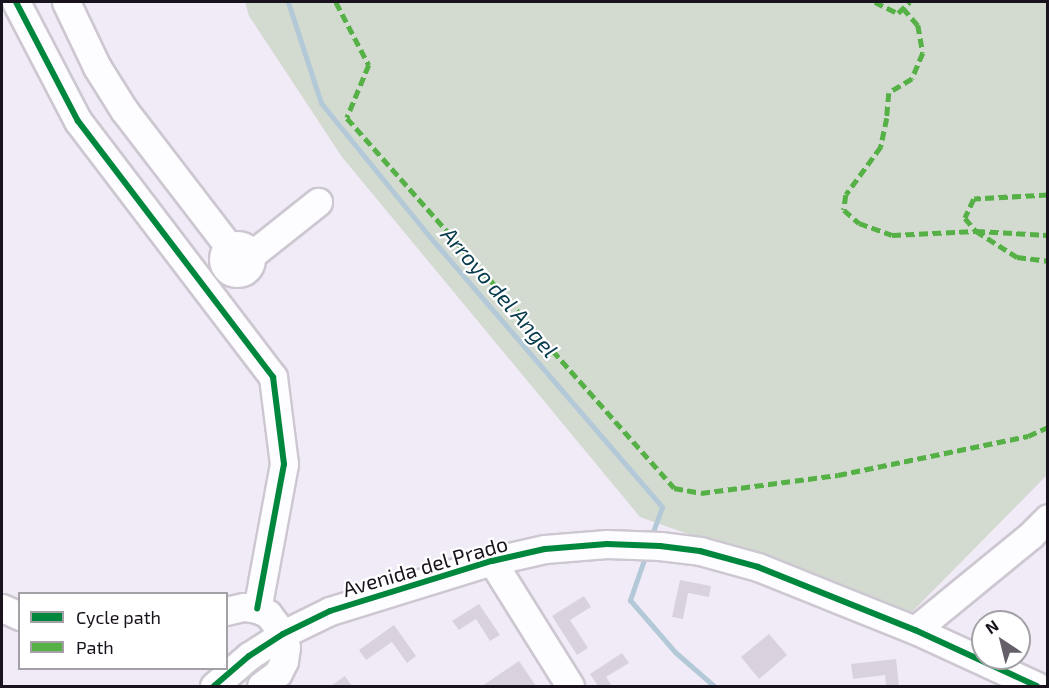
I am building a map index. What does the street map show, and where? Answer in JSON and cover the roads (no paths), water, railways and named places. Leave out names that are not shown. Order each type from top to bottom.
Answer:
[{"type":"street","points":[[16,2],[78,121],[273,377],[285,464],[257,609]]},
{"type":"street","points":[[66,2],[97,67],[124,110],[240,251],[318,202]]},
{"type":"street","points":[[915,630],[1030,536],[1047,518]]},
{"type":"street","name":"Avenida del Prado","points":[[216,681],[283,634],[330,611],[492,561],[545,549],[607,544],[660,546],[700,551],[758,567],[915,630],[1037,687]]},
{"type":"street","points":[[492,561],[570,687]]},
{"type":"street","points":[[228,611],[244,607],[257,609],[268,614],[283,634],[286,647],[284,661],[278,673],[261,687]]},
{"type":"street","points":[[2,608],[18,615]]},
{"type":"waterway","name":"Arroyo del Angel","points":[[288,2],[321,103],[430,237],[662,507],[651,537]]},
{"type":"waterway","points":[[646,554],[630,600],[675,652],[714,686]]}]
